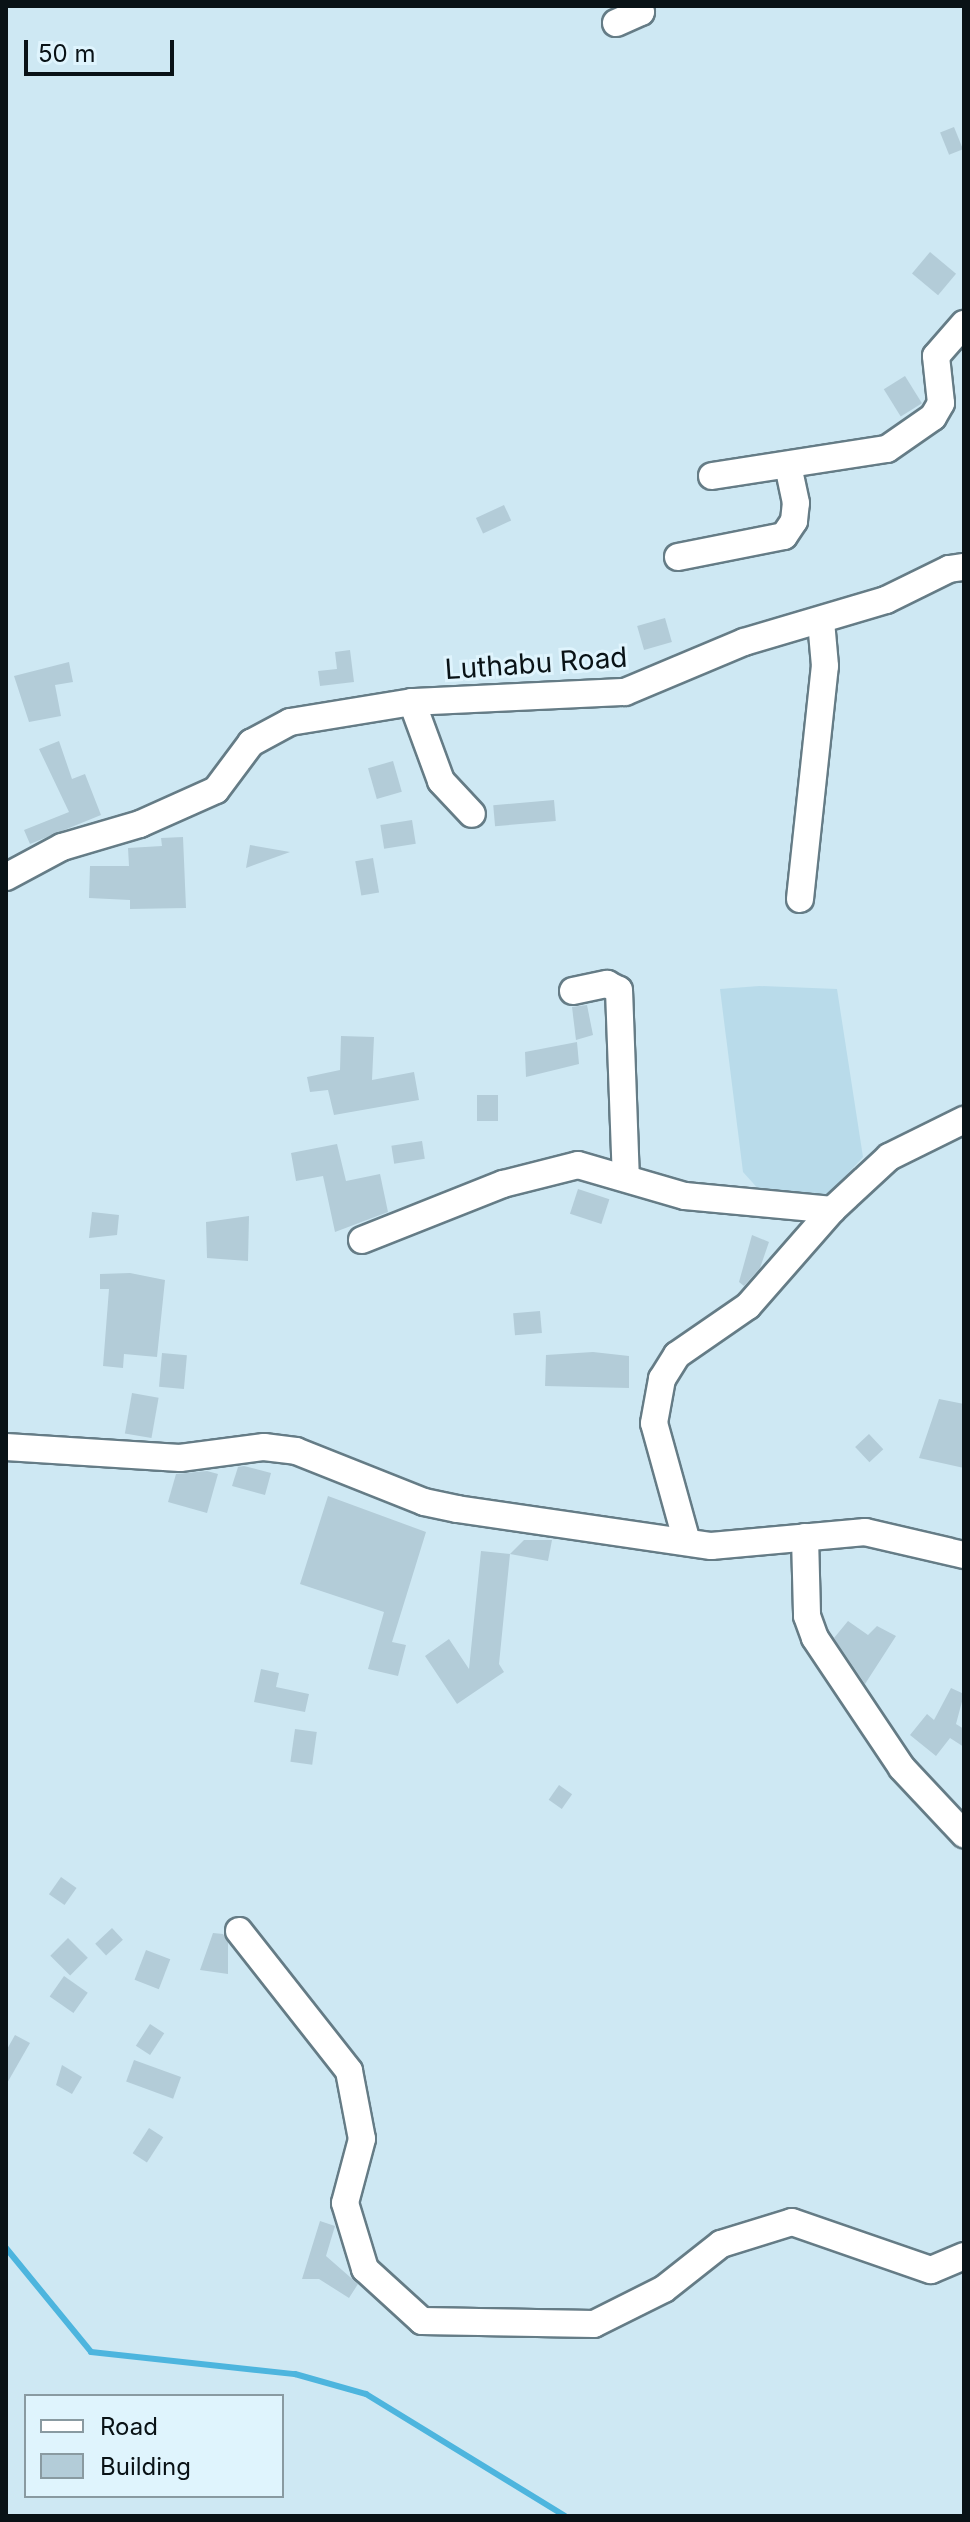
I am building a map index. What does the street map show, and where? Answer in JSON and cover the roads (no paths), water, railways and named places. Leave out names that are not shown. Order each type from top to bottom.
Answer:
[{"type":"street","points":[[616,23],[641,12],[639,6]]},
{"type":"street","points":[[712,476],[887,449],[933,417],[943,383],[936,356],[964,324]]},
{"type":"street","points":[[678,557],[784,536],[794,521],[796,503],[788,465]]},
{"type":"street","name":"Luthabu Road","points":[[6,877],[62,847],[140,824],[216,790],[251,743],[290,722],[412,702],[625,692],[744,642],[821,621],[964,567]]},
{"type":"street","points":[[800,899],[825,666],[821,621]]},
{"type":"street","points":[[412,702],[441,781],[472,814]]},
{"type":"street","points":[[573,991],[611,984],[619,990],[626,1177]]},
{"type":"street","points":[[687,1542],[654,1423],[662,1379],[677,1355],[748,1306],[832,1210],[889,1157],[964,1120]]},
{"type":"street","points":[[362,1240],[503,1184],[578,1165],[685,1196],[832,1210]]},
{"type":"street","points":[[6,1447],[180,1458],[264,1447],[296,1451],[424,1502],[737,1548],[805,1537],[865,1532],[964,1555]]},
{"type":"street","points":[[805,1537],[807,1616],[815,1638],[902,1768],[964,1834]]},
{"type":"street","points":[[239,1931],[349,2071],[362,2139],[345,2203],[365,2269],[422,2321],[594,2324],[664,2289],[721,2244],[792,2222],[931,2270],[964,2256]]},
{"type":"waterway","points":[[6,2248],[91,2352],[295,2374],[366,2394],[565,2516]]}]
